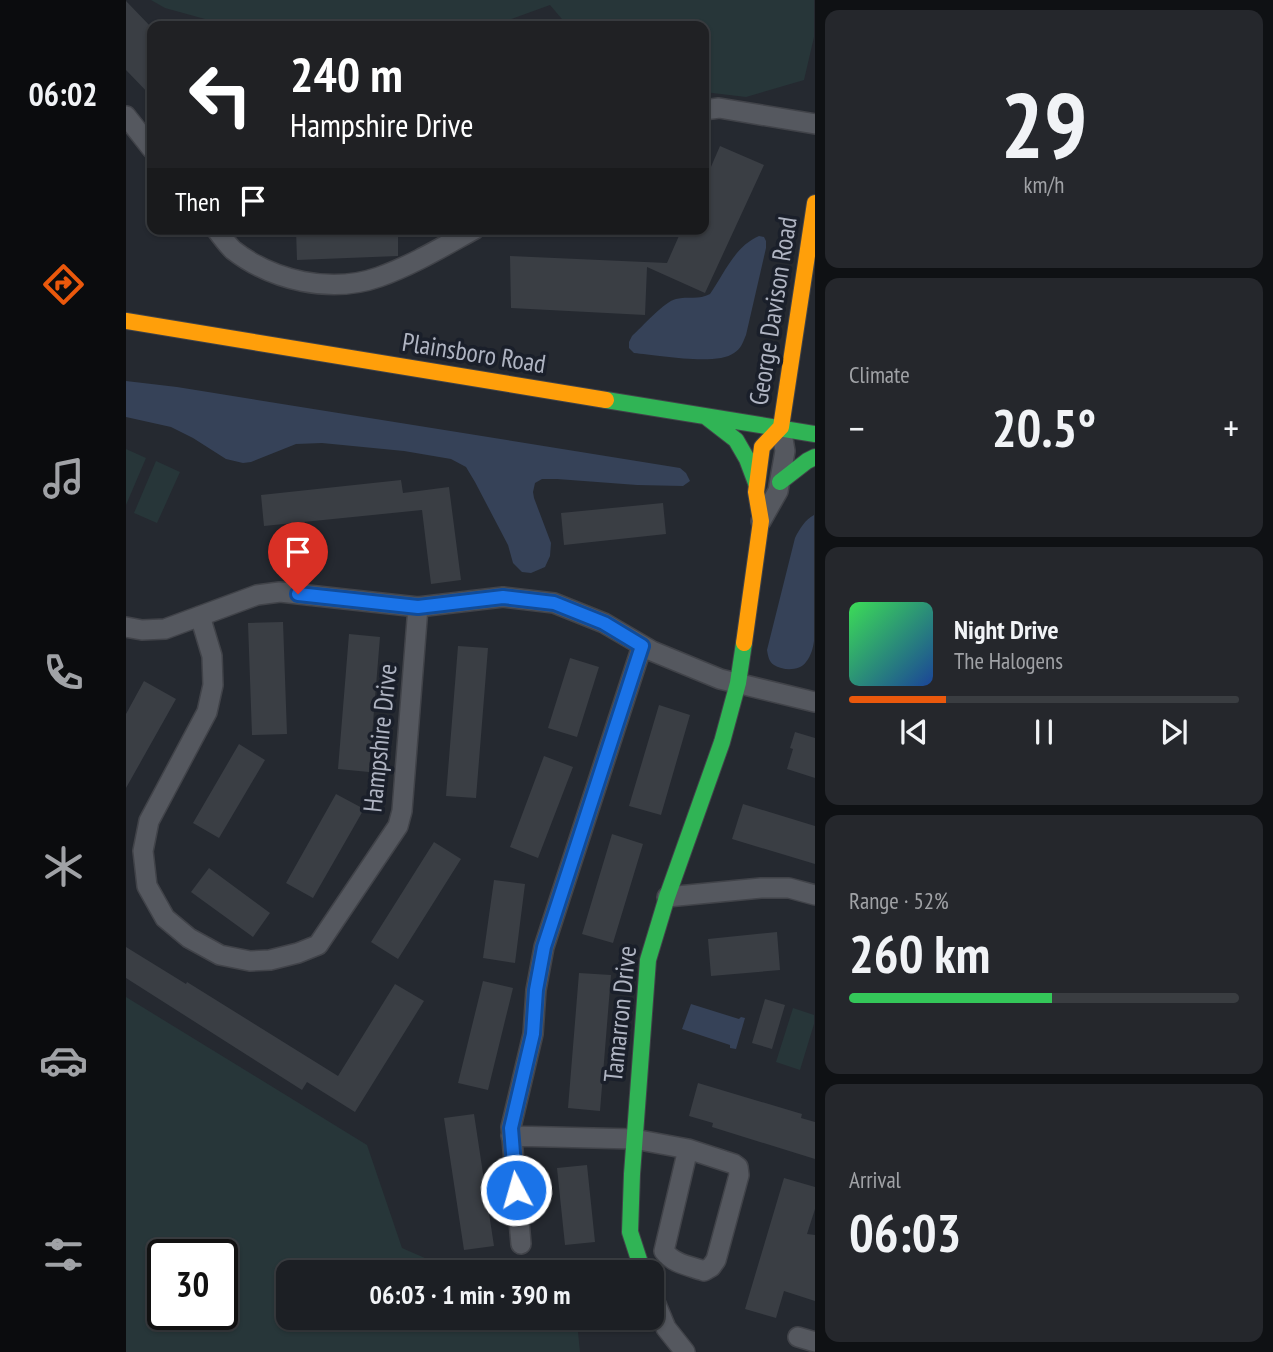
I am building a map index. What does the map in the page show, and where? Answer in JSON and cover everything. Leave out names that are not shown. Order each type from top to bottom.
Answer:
[{"type":"street","points":[[709,109],[719,108],[814,124]]},
{"type":"street","points":[[126,116],[147,143]]},
{"type":"street","name":"George Davison Road","points":[[781,427],[814,203]]},
{"type":"street","points":[[221,235],[231,248],[261,268],[303,283],[345,284],[377,278],[464,235]]},
{"type":"street","name":"Plainsboro Road","points":[[126,321],[814,433]]},
{"type":"street","points":[[704,415],[736,440],[757,485]]},
{"type":"street","name":"Tamarron Drive","points":[[761,521],[778,491],[785,451],[781,427]]},
{"type":"street","name":"Tamarron Drive","points":[[639,1260],[630,1232],[634,1139],[648,960],[667,897],[722,742],[738,684],[761,521],[755,492],[762,447],[781,427]]},
{"type":"street","points":[[779,482],[814,457]]},
{"type":"street","points":[[126,626],[142,630],[165,629],[257,594],[280,592],[418,607],[503,597],[554,603],[604,623],[642,646],[720,679],[814,702]]},
{"type":"street","name":"Hampshire Drive","points":[[200,616],[212,656],[214,685],[207,712],[149,821],[143,851],[147,886],[165,918],[189,939],[220,956],[250,961],[271,960],[318,945],[398,826],[402,811],[418,607]]},
{"type":"street","points":[[522,1244],[511,1128],[533,1034],[536,990],[544,947],[642,646]]},
{"type":"street","points":[[667,897],[780,888],[814,895]]},
{"type":"street","points":[[511,1136],[634,1139],[688,1149],[734,1164],[738,1167],[739,1175],[716,1260],[704,1271],[675,1261],[664,1251],[688,1149]]},
{"type":"street","points":[[664,1323],[685,1352]]},
{"type":"shaded area","points":[[151,0],[814,0],[814,37],[804,80],[746,97],[709,93],[709,21],[564,21],[550,5],[506,21],[212,21],[165,8]]},
{"type":"shaded area","points":[[126,449],[146,458],[126,505]]},
{"type":"shaded area","points":[[156,461],[180,472],[157,523],[134,513]]},
{"type":"shaded area","points":[[126,997],[367,1145],[402,1248],[429,1260],[276,1260],[276,1330],[558,1330],[578,1332],[580,1352],[126,1352]]},
{"type":"shaded area","points":[[793,1008],[814,1015],[814,1024],[800,1070],[776,1062]]},
{"type":"water","points":[[759,236],[764,237],[766,248],[746,335],[736,351],[726,357],[701,359],[634,353],[629,348],[632,336],[666,304],[676,299],[710,294],[737,253]]},
{"type":"water","points":[[126,381],[680,468],[690,481],[683,486],[542,479],[535,483],[533,492],[551,543],[550,556],[545,567],[531,573],[522,572],[513,563],[508,545],[466,467],[451,459],[404,451],[322,443],[296,444],[251,462],[226,459],[171,427],[126,417]]},
{"type":"water","points":[[814,515],[813,646],[803,665],[791,669],[782,668],[771,662],[767,650],[795,538],[803,525]]},
{"type":"water","points":[[691,1004],[739,1019],[745,1018],[736,1049],[682,1029]]},
{"type":"building","points":[[126,1],[147,23],[147,92],[126,70]]},
{"type":"building","points":[[720,146],[764,165],[705,293],[647,267],[645,315],[511,308],[510,256],[667,263],[679,235],[709,235],[709,171]]},
{"type":"building","points":[[296,235],[398,235],[398,256],[297,260]]},
{"type":"building","points":[[401,480],[403,493],[449,487],[461,580],[431,584],[422,510],[264,526],[261,495]]},
{"type":"building","points":[[663,503],[666,534],[564,545],[561,513]]},
{"type":"building","points":[[283,622],[287,734],[252,735],[248,623]]},
{"type":"building","points":[[349,634],[380,637],[369,772],[338,769]]},
{"type":"building","points":[[458,646],[488,648],[476,798],[446,796]]},
{"type":"building","points":[[570,658],[599,667],[577,737],[548,728]]},
{"type":"building","points":[[144,681],[176,699],[126,788],[126,714]]},
{"type":"building","points":[[659,705],[690,715],[661,815],[629,806]]},
{"type":"building","points":[[795,732],[815,738],[815,778],[787,769]]},
{"type":"building","points":[[239,744],[265,760],[219,838],[193,823]]},
{"type":"building","points":[[544,756],[573,767],[538,858],[510,847]]},
{"type":"building","points":[[336,794],[364,809],[313,898],[286,883]]},
{"type":"building","points":[[743,804],[815,826],[815,864],[732,839]]},
{"type":"building","points":[[612,834],[643,844],[613,943],[582,934]]},
{"type":"building","points":[[434,842],[461,859],[398,959],[371,942]]},
{"type":"building","points":[[209,868],[270,913],[253,937],[191,892]]},
{"type":"building","points":[[494,880],[525,884],[515,963],[483,958]]},
{"type":"building","points":[[777,932],[780,970],[711,976],[708,939]]},
{"type":"building","points":[[126,947],[338,1076],[395,984],[424,1001],[355,1112],[307,1082],[302,1090],[126,978]]},
{"type":"building","points":[[579,973],[611,975],[600,1111],[568,1108]]},
{"type":"building","points":[[483,981],[513,988],[488,1090],[458,1083]]},
{"type":"building","points":[[765,999],[785,1005],[772,1049],[752,1043]]},
{"type":"building","points":[[698,1083],[802,1114],[801,1118],[815,1122],[815,1159],[712,1127],[713,1123],[689,1116]]},
{"type":"building","points":[[474,1114],[494,1246],[464,1250],[444,1118]]},
{"type":"building","points":[[587,1165],[595,1242],[565,1245],[557,1168]]},
{"type":"building","points":[[784,1178],[815,1187],[815,1209],[807,1234],[815,1235],[815,1301],[784,1291],[776,1318],[745,1309]]},
{"type":"traffic: fast","points":[[606,400],[815,434]]},
{"type":"traffic: fast","points":[[705,416],[736,440],[756,483]]},
{"type":"traffic: fast","points":[[780,482],[815,457]]},
{"type":"traffic: fast","points":[[639,1260],[630,1232],[648,960],[667,897],[722,742],[738,683],[744,643]]},
{"type":"traffic: slow","points":[[744,643],[761,521],[756,492],[762,447],[781,427],[815,203]]},
{"type":"traffic: slow","points":[[126,321],[606,400]]},
{"type":"route","points":[[298,594],[418,607],[503,597],[554,603],[604,623],[642,646],[544,947],[536,990],[533,1034],[511,1128],[516,1190]]}]
